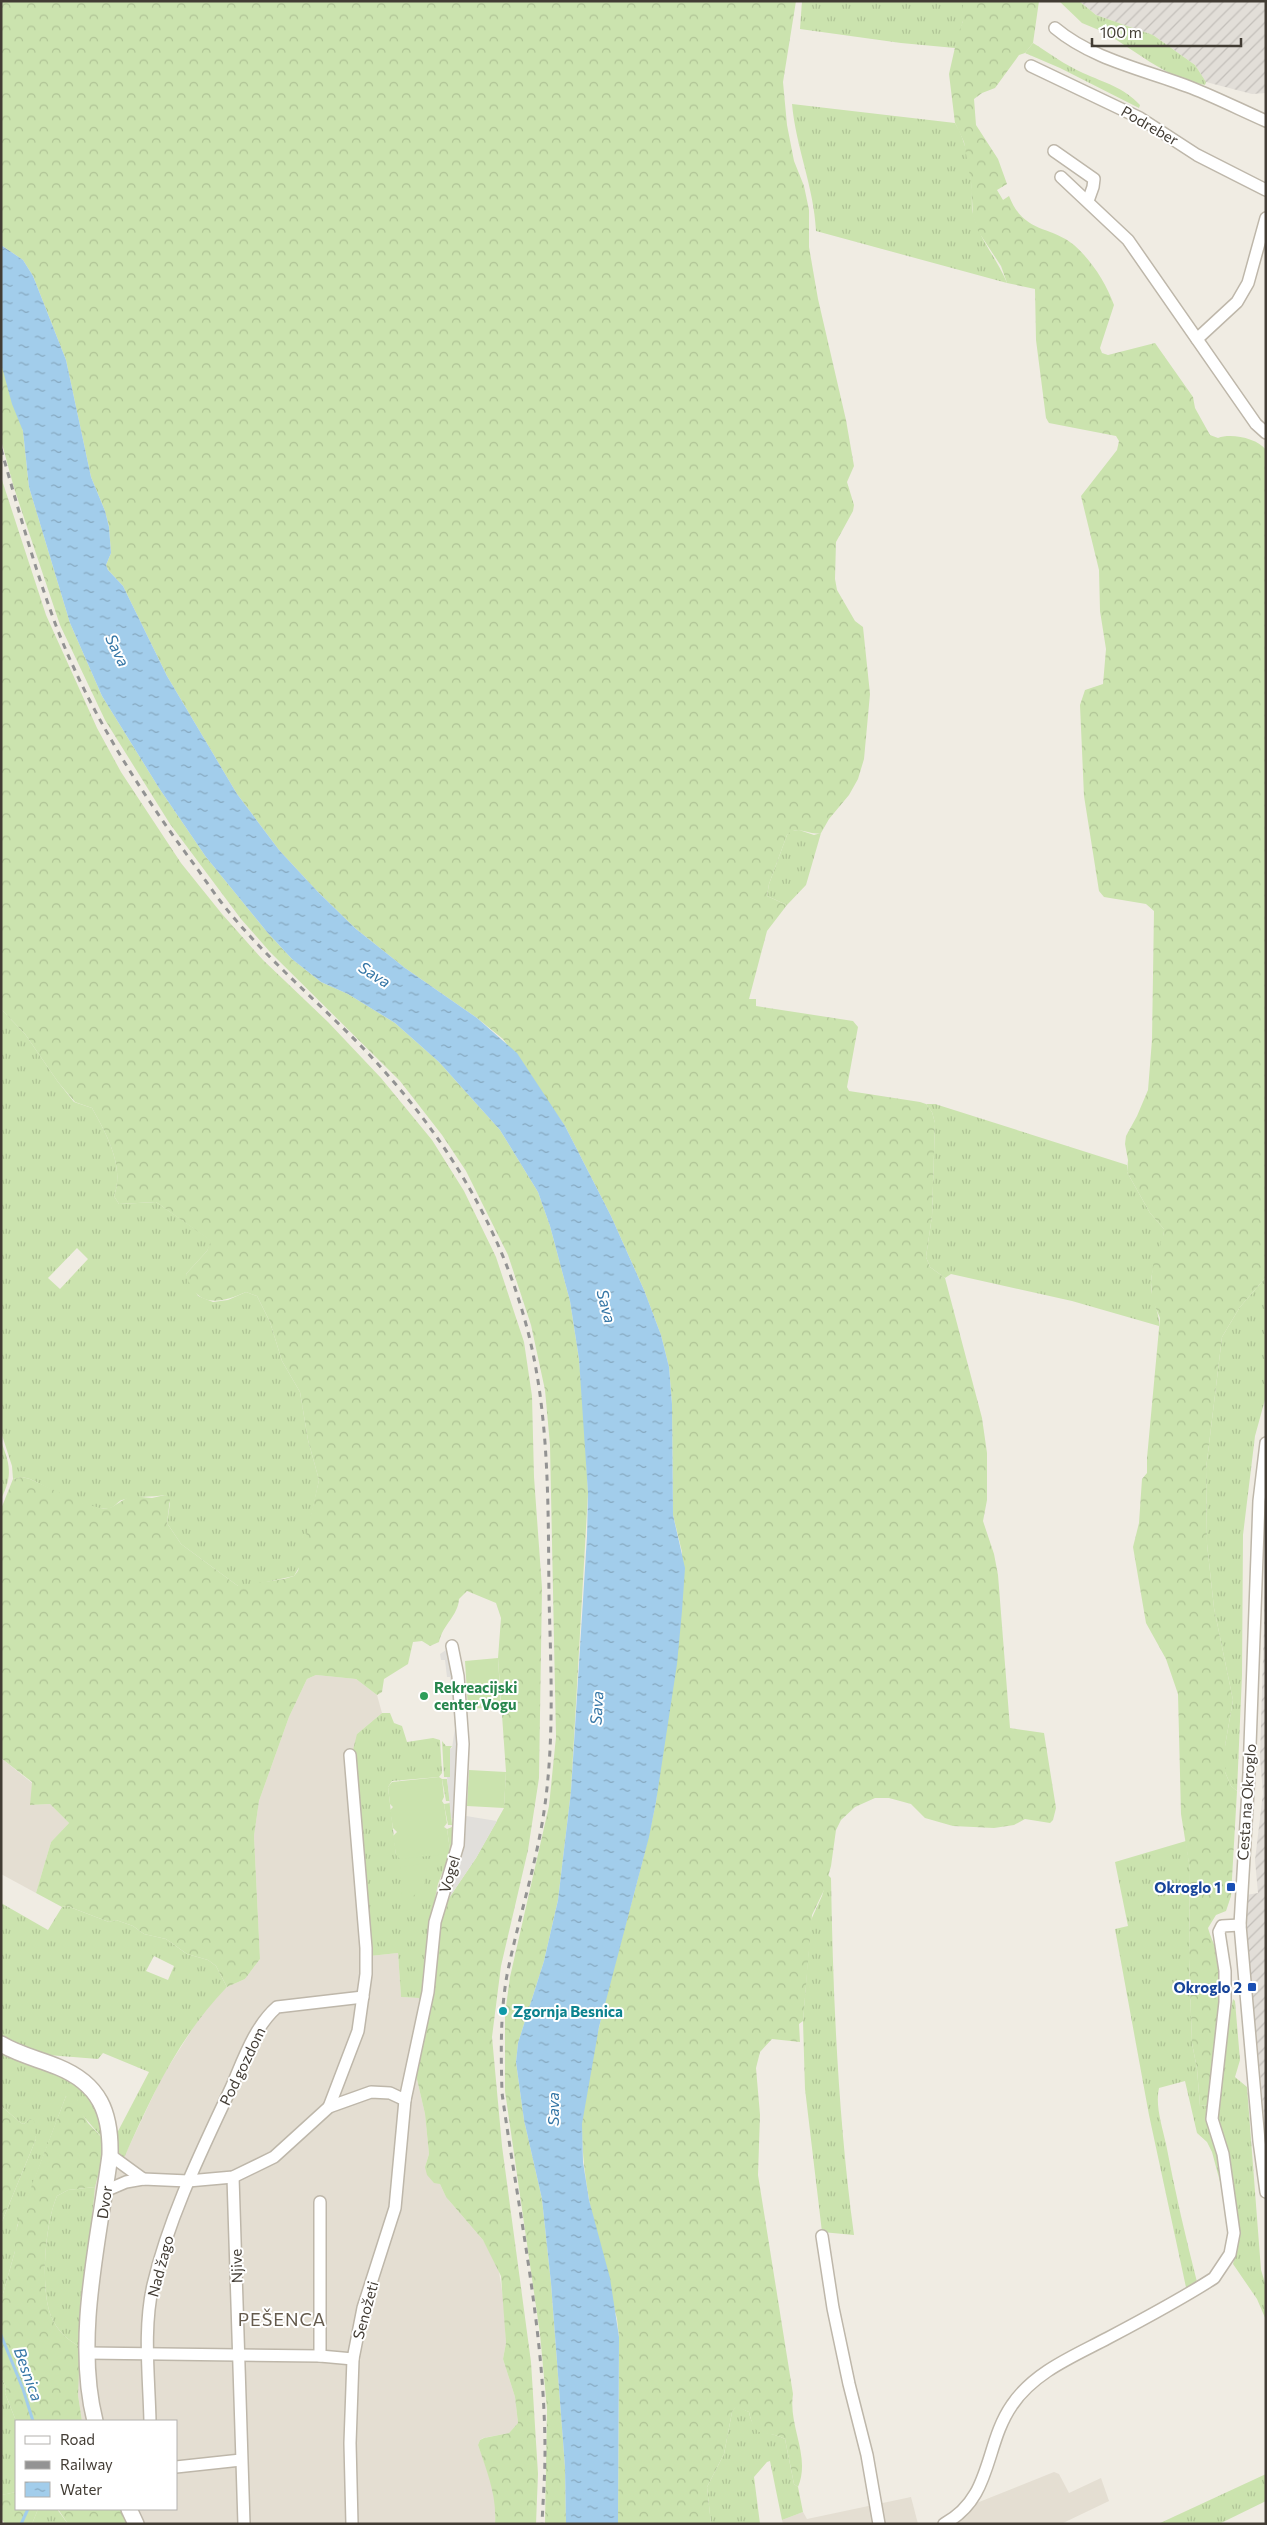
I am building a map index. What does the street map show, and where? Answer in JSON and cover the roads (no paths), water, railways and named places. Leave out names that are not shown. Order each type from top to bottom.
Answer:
[{"type":"street","points":[[1055,28],[1068,39],[1093,51],[1191,88],[1266,120]]},
{"type":"street","name":"Podreber","points":[[1031,66],[1140,118],[1197,155],[1266,190]]},
{"type":"street","points":[[1054,151],[1094,179],[1088,201]]},
{"type":"street","points":[[1061,177],[1128,240],[1256,424],[1266,433]]},
{"type":"street","points":[[1197,339],[1237,302],[1248,283],[1266,218]]},
{"type":"street","name":"Cesta na Okroglo","points":[[1266,1443],[1258,1517],[1249,1773],[1240,1925],[1259,2141],[1266,2192]]},
{"type":"street","name":"Vogel","points":[[406,2100],[428,1992],[435,1922],[458,1845],[464,1744],[458,1676],[452,1646]]},
{"type":"street","points":[[329,2107],[358,2031],[363,1997],[366,1948],[350,1755]]},
{"type":"street","points":[[944,2524],[970,2505],[982,2481],[1003,2419],[1013,2403],[1027,2387],[1054,2368],[1214,2278],[1230,2254],[1234,2233],[1233,2216],[1223,2154],[1212,2119],[1225,2002],[1224,1971],[1219,1932],[1222,1926],[1240,1925]]},
{"type":"street","name":"Pod gozdom","points":[[188,2181],[251,2045],[269,2014],[277,2007],[287,2004],[363,1997]]},
{"type":"street","name":"Dvor","points":[[1,2044],[75,2076],[97,2095],[107,2114],[111,2130],[110,2155],[91,2295],[88,2352],[89,2392],[95,2420]]},
{"type":"street","points":[[105,2191],[126,2182],[143,2179],[188,2181],[232,2178],[274,2157],[329,2107],[371,2092],[390,2093],[406,2100]]},
{"type":"street","name":"Senožeti","points":[[352,2524],[350,2443],[353,2359],[363,2308],[396,2208],[406,2100]]},
{"type":"street","points":[[110,2155],[143,2179]]},
{"type":"street","name":"Njive","points":[[232,2178],[244,2524]]},
{"type":"street","name":"Nad žago","points":[[150,2420],[148,2317],[153,2285],[188,2181]]},
{"type":"street","points":[[320,2202],[320,2356]]},
{"type":"street","points":[[822,2236],[835,2317],[867,2454],[879,2524]]},
{"type":"street","points":[[88,2352],[320,2356],[353,2359]]},
{"type":"street","points":[[178,2467],[241,2460]]},
{"type":"street","points":[[129,2510],[136,2524]]},
{"type":"water","name":"Sava","points":[[1,245],[23,260],[33,276],[66,360],[91,477],[105,511],[109,527],[111,553],[106,565],[108,570],[123,586],[167,676],[237,794],[279,850],[356,929],[405,968],[477,1018],[517,1053],[565,1126],[611,1216],[644,1290],[661,1335],[669,1367],[672,1404],[673,1515],[685,1568],[677,1664],[649,1837],[599,2027],[582,2124],[583,2162],[589,2200],[610,2278],[619,2337],[618,2524],[566,2524],[565,2467],[551,2283],[542,2199],[524,2120],[516,2062],[518,2043],[544,1961],[558,1900],[571,1791],[587,1536],[588,1493],[579,1359],[570,1301],[550,1226],[538,1192],[500,1130],[439,1062],[395,1023],[348,994],[321,982],[292,959],[267,932],[206,857],[159,788],[102,696],[70,623],[29,487],[23,431],[12,404],[2,367]]},
{"type":"waterway","name":"Besnica","points":[[1,2335],[23,2389],[33,2420]]},
{"type":"waterway","name":"Besnica","points":[[21,2524],[28,2510]]},
{"type":"railway","points":[[1,449],[33,558],[55,623],[68,655],[99,719],[135,780],[229,912],[265,952],[389,1076],[438,1139],[460,1172],[497,1242],[512,1279],[524,1317],[539,1386],[546,1456],[551,1682],[550,1739],[549,1768],[542,1824],[507,1975],[502,2019],[501,2064],[502,2093],[530,2272],[541,2362],[545,2452],[542,2524]]},
{"type":"place","name":"Rekreacijski center Vogu","points":[[424,1696]]},
{"type":"place","name":"Okroglo 1","points":[[1231,1887]]},
{"type":"place","name":"Okroglo 2","points":[[1252,1987]]},
{"type":"place","name":"Zgornja Besnica","points":[[503,2011]]},
{"type":"district","name":"PEŠENCA","points":[[282,2319]]}]
